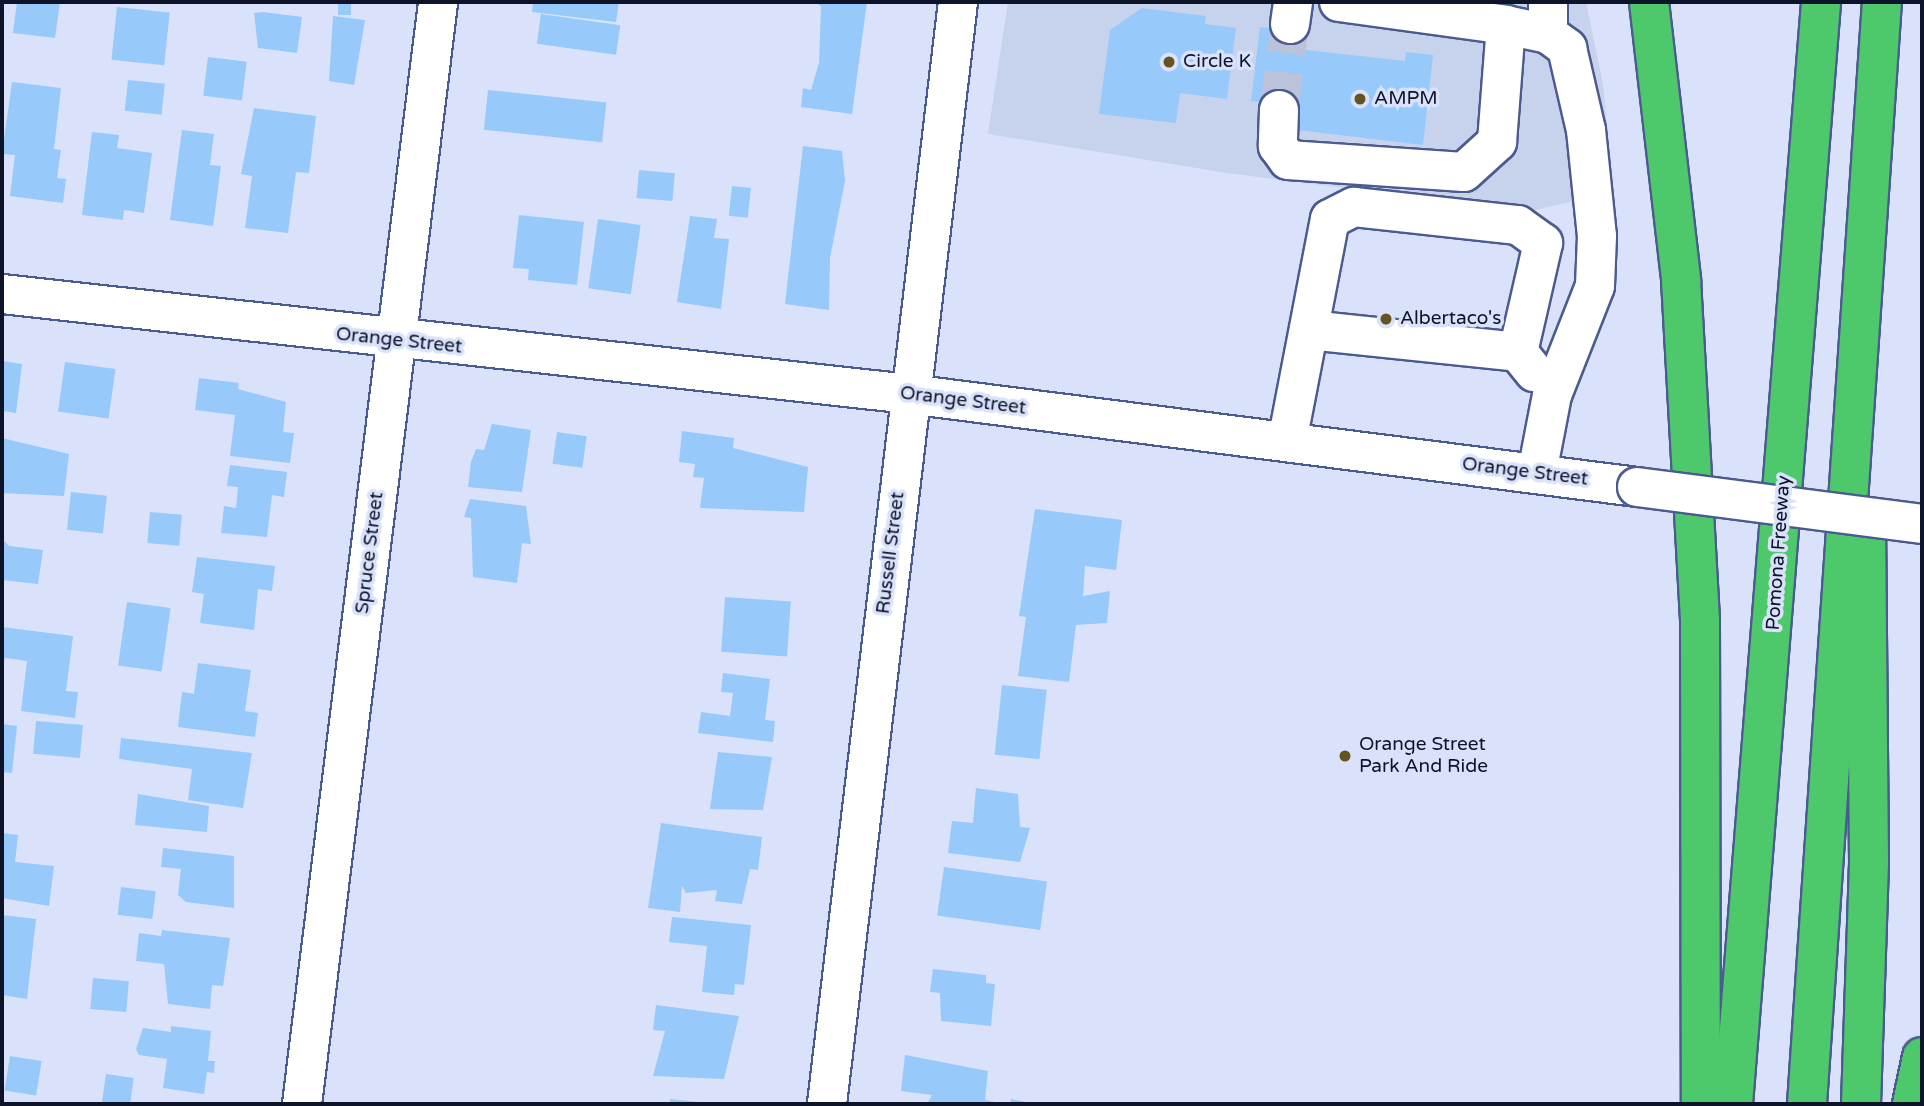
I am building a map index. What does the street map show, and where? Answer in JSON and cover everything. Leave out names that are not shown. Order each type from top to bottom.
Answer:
[{"type":"highway","points":[[1649,2],[1681,280],[1700,620],[1701,1104]]},
{"type":"highway","name":"Pomona Freeway","points":[[1733,1104],[1821,2]]},
{"type":"highway","points":[[1807,1104],[1863,243],[1882,2]]},
{"type":"highway","points":[[1861,1104],[1869,862],[1863,243]]},
{"type":"highway","points":[[1912,1104],[1922,1057]]},
{"type":"street","name":"Spruce Street","points":[[302,1104],[438,2]]},
{"type":"street","name":"Russell Street","points":[[828,1104],[909,394],[958,2]]},
{"type":"street","points":[[1339,2],[1548,18],[1567,48],[1586,130],[1597,236],[1595,286],[1552,395],[1537,473]]},
{"type":"street","points":[[1279,110],[1278,146],[1288,160],[1464,172],[1497,142],[1445,10]]},
{"type":"street","points":[[1287,442],[1330,219],[1354,207],[1518,225],[1543,243],[1518,352]]},
{"type":"street","name":"Orange Street","points":[[2,294],[395,340],[909,394],[1922,524]]},
{"type":"street","points":[[1309,330],[1518,352],[1552,395]]},
{"type":"shaded area","points":[[1008,2],[1586,2],[1603,84],[1613,192],[1531,211],[1227,173],[988,134]]},
{"type":"building","points":[[17,2],[60,2],[55,38],[13,33]]},
{"type":"building","points":[[338,2],[351,2],[351,15],[338,15]]},
{"type":"building","points":[[533,2],[619,2],[616,22],[532,12]]},
{"type":"building","points":[[814,2],[867,2],[852,114],[801,107],[803,88],[811,90],[819,63],[821,6]]},
{"type":"building","points":[[117,7],[170,13],[164,65],[111,60]]},
{"type":"building","name":"Circle K","points":[[1142,8],[1206,16],[1205,24],[1236,28],[1227,99],[1180,93],[1176,123],[1099,114],[1110,30]]},
{"type":"building","points":[[254,13],[302,17],[297,53],[258,48]]},
{"type":"building","points":[[541,14],[620,25],[616,55],[537,44]]},
{"type":"building","points":[[333,16],[365,20],[354,85],[329,81]]},
{"type":"building","points":[[1260,27],[1300,31],[1298,49],[1405,61],[1406,52],[1433,55],[1423,145],[1289,129],[1292,106],[1251,101]]},
{"type":"building","points":[[208,57],[247,62],[242,100],[203,96]]},
{"type":"building","points":[[128,80],[165,84],[162,115],[125,111]]},
{"type":"building","points":[[12,82],[61,88],[54,149],[61,150],[57,178],[66,179],[63,203],[10,196],[15,155],[2,154]]},
{"type":"building","points":[[488,90],[606,102],[602,142],[484,130]]},
{"type":"building","points":[[254,108],[316,116],[309,173],[296,172],[288,233],[245,228],[252,176],[241,174]]},
{"type":"building","points":[[182,130],[214,134],[210,165],[221,166],[213,226],[170,220]]},
{"type":"building","points":[[92,132],[119,135],[117,148],[152,153],[144,213],[124,210],[123,220],[82,215]]},
{"type":"building","points":[[803,146],[842,151],[845,181],[830,258],[829,310],[785,304]]},
{"type":"building","points":[[639,170],[675,173],[672,201],[637,198]]},
{"type":"building","points":[[732,186],[751,188],[748,218],[729,216]]},
{"type":"building","points":[[519,215],[584,222],[577,285],[528,280],[529,269],[513,268]]},
{"type":"building","points":[[690,216],[717,219],[714,238],[729,239],[721,309],[677,302]]},
{"type":"building","points":[[598,219],[641,225],[631,294],[588,288]]},
{"type":"building","points":[[2,361],[22,364],[16,413],[2,411]]},
{"type":"building","points":[[65,362],[116,369],[109,419],[58,412]]},
{"type":"building","points":[[199,378],[239,383],[238,389],[286,402],[283,432],[294,433],[290,463],[230,456],[235,415],[195,410]]},
{"type":"building","points":[[492,424],[531,430],[522,492],[468,487],[471,462],[476,449],[484,450]]},
{"type":"building","points":[[682,431],[734,438],[733,448],[808,467],[804,512],[700,508],[704,478],[693,477],[695,464],[679,462]]},
{"type":"building","points":[[557,432],[587,436],[582,468],[553,464]]},
{"type":"building","points":[[2,438],[69,454],[64,496],[2,493]]},
{"type":"building","points":[[230,465],[287,472],[284,497],[272,495],[267,537],[221,533],[224,506],[236,508],[238,487],[227,486]]},
{"type":"building","points":[[71,492],[107,496],[103,534],[67,530]]},
{"type":"building","points":[[470,499],[526,506],[531,544],[522,543],[517,583],[473,577],[471,518],[464,517]]},
{"type":"building","points":[[1035,509],[1122,520],[1116,570],[1085,566],[1083,596],[1110,591],[1107,623],[1076,625],[1069,682],[1018,676],[1026,617],[1019,616]]},
{"type":"building","points":[[150,512],[182,515],[179,546],[147,543]]},
{"type":"building","points":[[2,539],[9,546],[43,550],[38,584],[2,580]]},
{"type":"building","points":[[197,557],[275,566],[272,591],[258,589],[254,630],[200,623],[204,594],[192,592]]},
{"type":"building","points":[[725,597],[791,602],[787,656],[721,652]]},
{"type":"building","points":[[127,602],[171,608],[162,672],[118,665]]},
{"type":"building","points":[[2,627],[73,636],[66,691],[78,692],[75,718],[21,711],[27,661],[5,658],[2,668]]},
{"type":"building","points":[[198,663],[251,670],[245,711],[258,713],[255,737],[178,727],[182,692],[194,694]]},
{"type":"building","points":[[723,673],[770,679],[765,720],[775,721],[773,742],[698,733],[701,712],[730,716],[733,693],[721,692]]},
{"type":"building","points":[[1002,685],[1047,690],[1039,759],[995,755]]},
{"type":"building","points":[[36,721],[83,725],[80,758],[33,754]]},
{"type":"building","points":[[2,724],[17,726],[12,773],[2,772]]},
{"type":"building","points":[[121,738],[252,753],[243,808],[188,800],[192,769],[119,759]]},
{"type":"building","points":[[718,752],[772,757],[763,810],[710,809]]},
{"type":"building","points":[[976,788],[1018,794],[1020,827],[1030,828],[1020,862],[948,853],[952,821],[973,823]]},
{"type":"building","points":[[138,794],[209,806],[207,832],[135,825]]},
{"type":"building","points":[[661,823],[762,837],[758,870],[750,869],[742,904],[715,901],[717,890],[686,893],[682,886],[680,912],[648,908]]},
{"type":"building","points":[[2,833],[18,835],[15,862],[54,866],[49,906],[2,898]]},
{"type":"building","points":[[163,848],[234,856],[234,908],[186,902],[178,895],[181,869],[161,867]]},
{"type":"building","points":[[944,867],[1047,881],[1040,930],[937,916]]},
{"type":"building","points":[[121,887],[156,891],[152,919],[118,915]]},
{"type":"building","points":[[2,915],[36,919],[27,999],[2,995]]},
{"type":"building","points":[[672,917],[751,925],[744,985],[735,984],[734,995],[702,992],[707,946],[669,942]]},
{"type":"building","points":[[162,930],[230,938],[223,986],[212,985],[210,1009],[168,1004],[164,964],[136,961],[139,933],[161,936]]},
{"type":"building","points":[[933,969],[986,975],[986,983],[995,984],[991,1026],[941,1021],[940,993],[930,992]]},
{"type":"building","points":[[93,978],[129,981],[126,1012],[90,1009]]},
{"type":"building","points":[[656,1005],[739,1016],[724,1079],[653,1076],[665,1031],[653,1030]]},
{"type":"building","points":[[171,1026],[211,1031],[208,1061],[215,1061],[214,1073],[207,1072],[204,1094],[163,1088],[167,1059],[139,1055],[136,1049],[143,1028],[171,1032]]},
{"type":"building","points":[[905,1055],[988,1071],[985,1100],[1005,1104],[927,1104],[932,1095],[901,1091]]},
{"type":"building","points":[[10,1056],[42,1061],[36,1096],[5,1091]]},
{"type":"building","points":[[106,1074],[134,1078],[130,1104],[102,1103]]},
{"type":"building","points":[[670,1099],[698,1102],[698,1104],[670,1104]]},
{"type":"building","points":[[1011,1099],[1026,1102],[1026,1104],[1010,1104]]},
{"type":"tunnel","points":[[1279,110],[1290,24]]},
{"type":"place","name":"Circle K","points":[[1169,62]]},
{"type":"place","name":"AMPM","points":[[1360,99]]},
{"type":"place","name":"Albertaco's","points":[[1386,319]]},
{"type":"place","name":"Orange Street Park And Ride","points":[[1345,756]]}]
